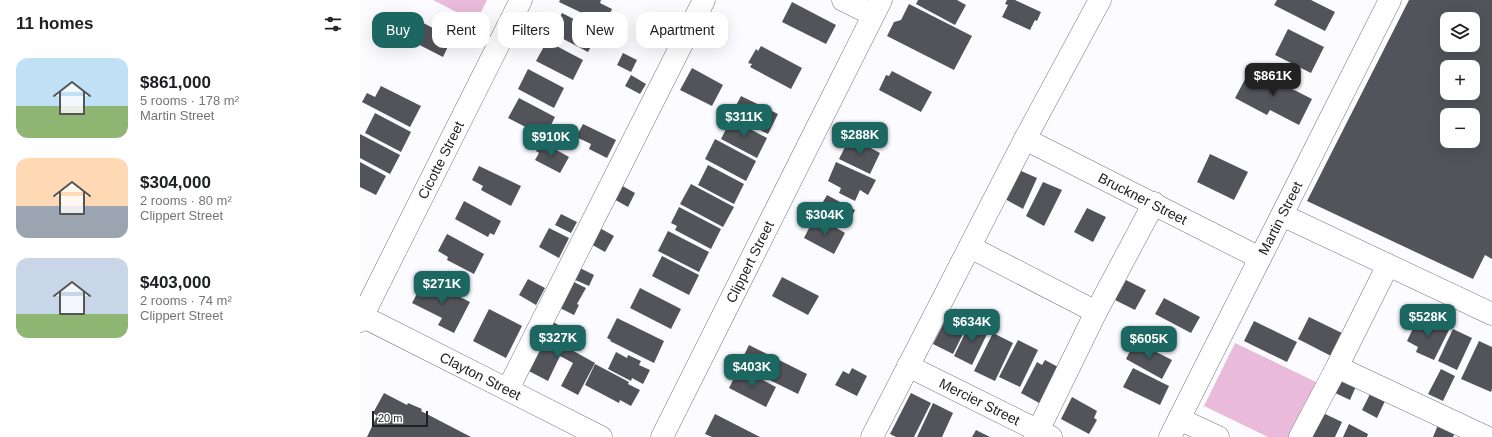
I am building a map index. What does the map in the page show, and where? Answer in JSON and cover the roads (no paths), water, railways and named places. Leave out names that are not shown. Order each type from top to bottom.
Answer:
[{"type":"street","name":"Cicotte Street","points":[[361,317],[521,0]]},
{"type":"street","points":[[508,389],[704,0]]},
{"type":"street","points":[[843,0],[877,8]]},
{"type":"street","points":[[872,437],[1025,139],[1100,0]]},
{"type":"street","name":"Martin Street","points":[[1175,428],[1390,0]]},
{"type":"street","name":"Clippert Street","points":[[662,437],[877,8]]},
{"type":"street","name":"Bruckner Street","points":[[1025,139],[1260,258]]},
{"type":"street","points":[[1041,435],[1096,312],[1154,203]]},
{"type":"street","points":[[1282,215],[1492,314]]},
{"type":"street","points":[[970,247],[1096,312]]},
{"type":"street","points":[[1300,437],[1388,265]]},
{"type":"street","name":"Clayton Street","points":[[361,317],[508,389],[601,437]]},
{"type":"street","name":"Mercier Street","points":[[908,366],[1041,435]]},
{"type":"street","points":[[1337,367],[1486,437]]},
{"type":"street","points":[[1175,428],[1218,437]]}]
